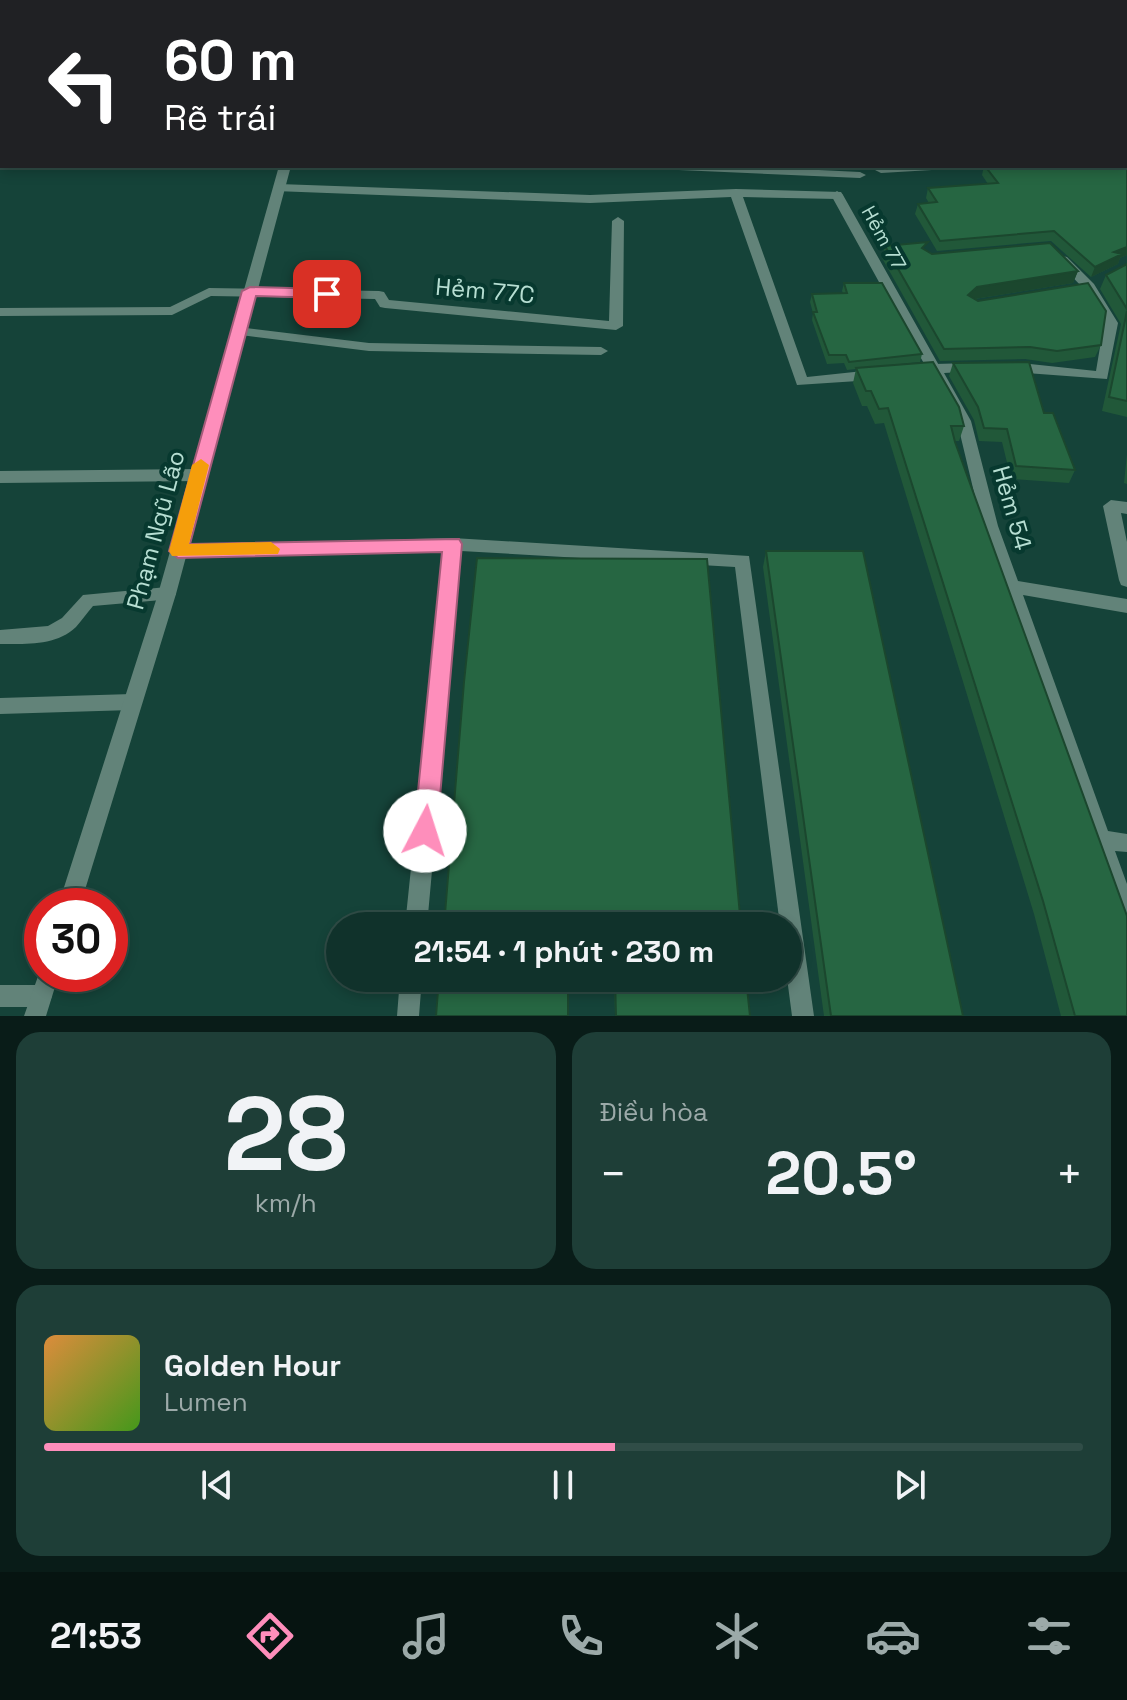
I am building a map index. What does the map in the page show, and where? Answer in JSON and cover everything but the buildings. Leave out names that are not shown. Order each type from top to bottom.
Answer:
[{"type":"street","name":"Phạm Ngũ Lão","points":[[75,888],[167,594],[284,168]]},
{"type":"street","points":[[649,197],[655,168]]},
{"type":"street","points":[[701,168],[860,175]]},
{"type":"street","points":[[881,170],[909,168]]},
{"type":"street","name":"Hẻm 77","points":[[279,188],[530,198],[736,193],[837,195],[927,370]]},
{"type":"street","points":[[736,193],[802,382],[890,373]]},
{"type":"street","name":"Hẻm 77C","points":[[250,291],[379,295],[385,304],[616,326],[618,221]]},
{"type":"street","points":[[927,370],[1025,367],[1085,377],[1102,376],[1111,323],[1088,285],[1050,248]]},
{"type":"street","points":[[0,312],[172,311],[209,292],[250,291]]},
{"type":"street","points":[[238,331],[369,347],[601,351]]},
{"type":"street","name":"Hẻm 54","points":[[927,370],[964,421],[990,526],[1127,914]]},
{"type":"street","points":[[0,477],[198,475]]},
{"type":"street","points":[[1127,508],[1111,506],[1127,580]]},
{"type":"street","points":[[178,551],[453,544],[743,561],[803,1016]]},
{"type":"street","points":[[417,912],[453,544]]},
{"type":"street","points":[[1011,586],[1127,606]]},
{"type":"street","points":[[0,637],[42,636],[57,631],[71,621],[79,607],[89,600],[167,594]]},
{"type":"street","points":[[0,706],[132,702]]},
{"type":"street","points":[[1100,839],[1127,843]]},
{"type":"street","points":[[408,1016],[410,992]]},
{"type":"street","points":[[0,996],[38,1006]]},
{"type":"slow traffic","points":[[201,465],[178,551],[271,549]]},
{"type":"route","points":[[327,294],[250,291],[178,551],[453,544],[425,831]]}]
